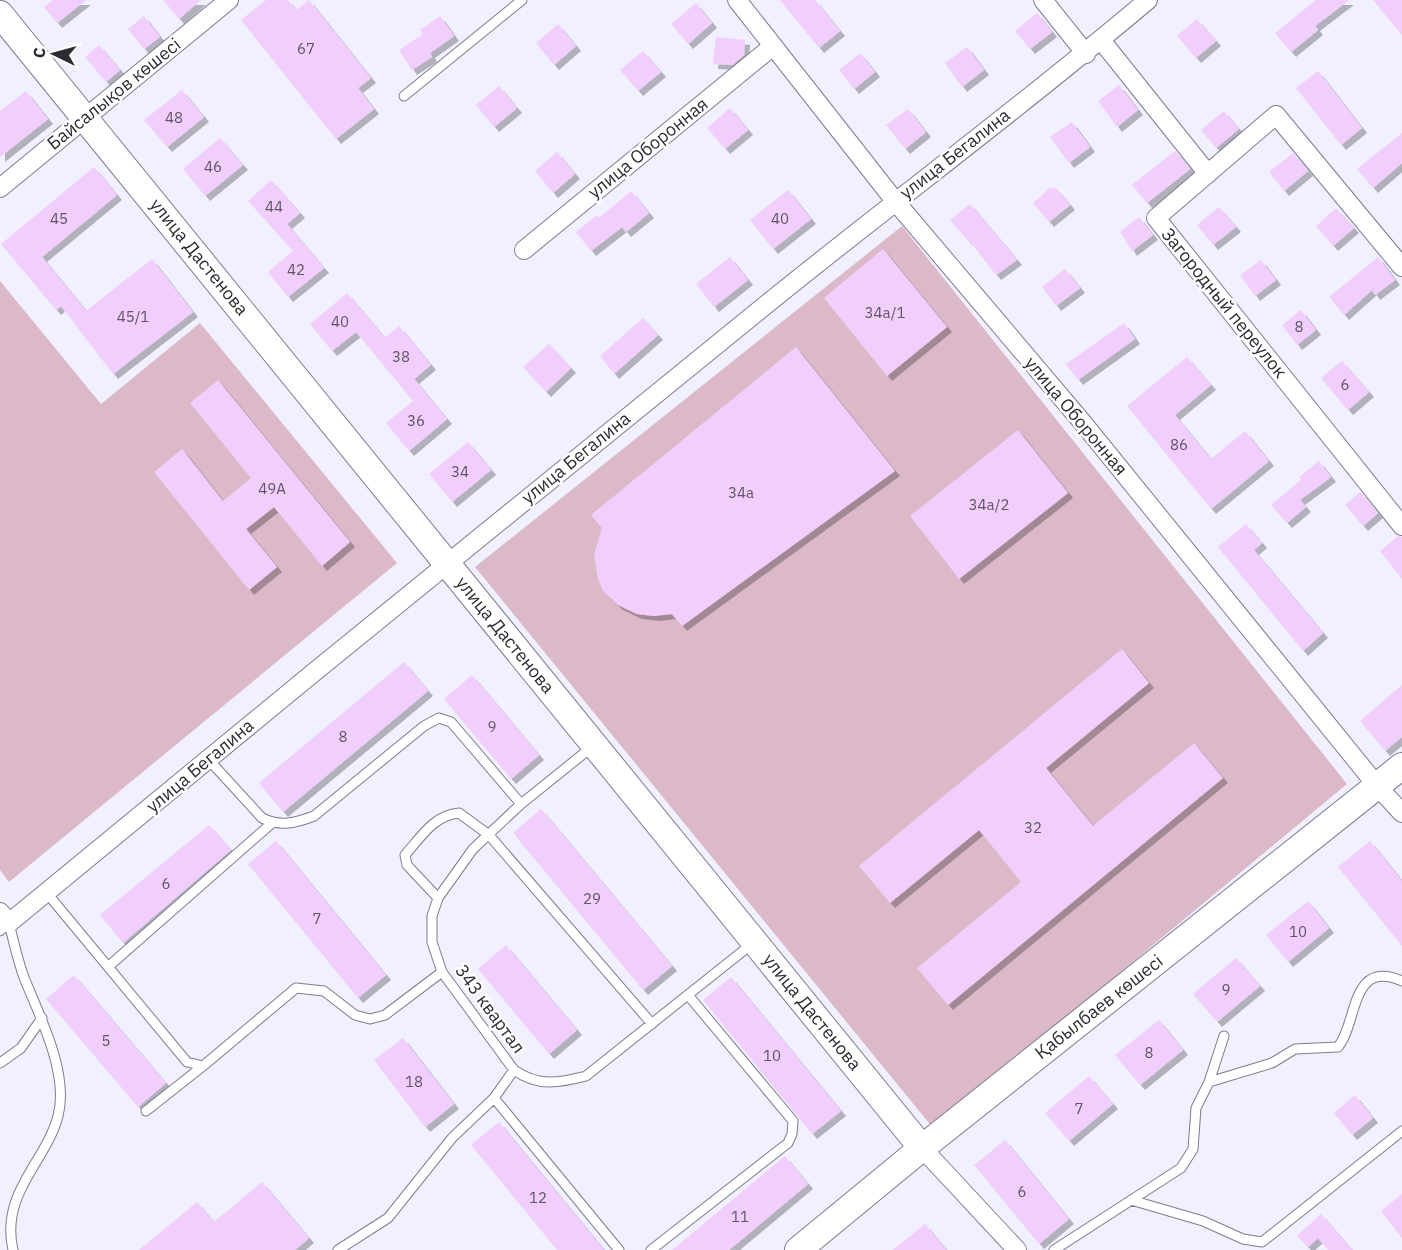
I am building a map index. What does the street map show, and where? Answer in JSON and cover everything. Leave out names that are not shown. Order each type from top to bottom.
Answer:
[{"type":"street","name":"Байсалықов көшесі","points":[[0,188],[229,0]]},
{"type":"street","name":"улица Оборонная","points":[[736,0],[895,201],[1083,423],[1378,787],[1402,813]]},
{"type":"street","points":[[1043,0],[1086,54]]},
{"type":"street","name":"улица Бегалина","points":[[3,922],[46,892],[446,562],[895,201],[1086,54],[1149,0]]},
{"type":"street","name":"улица Дастенова","points":[[0,14],[922,1148],[1017,1250]]},
{"type":"street","points":[[1101,40],[1208,174]]},
{"type":"street","name":"улица Оборонная","points":[[524,250],[773,46]]},
{"type":"street","name":"Загородный переулок","points":[[1402,267],[1276,115],[1156,218],[1402,526]]},
{"type":"street","name":"Қабылбаев көшесі","points":[[798,1250],[922,1148],[1402,766]]},
{"type":"lane","points":[[404,96],[522,0]]},
{"type":"lane","points":[[208,759],[262,818],[272,823],[294,824],[314,816],[424,726],[439,718],[451,722],[521,804]]},
{"type":"lane","name":"343 квартал","points":[[595,745],[521,804],[473,849],[438,898],[432,916],[432,942],[442,972],[514,1070],[528,1080],[556,1084],[586,1076],[652,1024]]},
{"type":"lane","points":[[438,898],[407,865],[405,855],[437,819],[446,814],[459,813],[489,835],[652,1024],[755,942]]},
{"type":"lane","points":[[109,966],[272,823]]},
{"type":"lane","points":[[46,892],[187,1062],[203,1066]]},
{"type":"lane","points":[[3,922],[42,1018],[58,1077],[61,1099],[57,1119],[11,1193],[5,1213],[4,1230],[13,1250]]},
{"type":"lane","points":[[146,1111],[296,988],[324,991],[354,1016],[370,1019],[385,1015],[442,972]]},
{"type":"lane","points":[[1209,1082],[1272,1063],[1295,1049],[1338,1047],[1345,1040],[1360,990],[1374,977],[1391,976],[1402,981]]},
{"type":"lane","points":[[651,1250],[788,1143],[792,1134],[793,1121],[688,995]]},
{"type":"lane","points":[[0,1063],[21,1047],[42,1018]]},
{"type":"lane","points":[[1054,1250],[1181,1168],[1193,1149],[1197,1108],[1209,1082],[1224,1036]]},
{"type":"lane","points":[[344,1248],[388,1218],[452,1138],[494,1098],[514,1070]]},
{"type":"lane","points":[[494,1098],[619,1250]]},
{"type":"lane","points":[[1131,1200],[1203,1221],[1243,1239],[1262,1242],[1402,1131]]},
{"type":"shaded area","points":[[902,226],[1347,784],[933,1128],[475,567]]},
{"type":"shaded area","points":[[0,281],[101,404],[200,323],[397,563],[9,882],[0,870]]},
{"type":"building","points":[[53,0],[86,0],[57,23],[44,7]]},
{"type":"building","points":[[163,0],[201,0],[179,19]]},
{"type":"building","points":[[266,0],[288,0],[296,10],[309,0],[371,78],[358,88],[374,109],[336,139],[241,20]]},
{"type":"building","points":[[780,0],[815,0],[840,31],[819,48]]},
{"type":"building","points":[[1316,0],[1349,0],[1315,26],[1318,30],[1291,52],[1275,33]]},
{"type":"building","points":[[1373,0],[1402,0],[1402,35]]},
{"type":"building","points":[[696,3],[712,23],[688,44],[671,24]]},
{"type":"building","points":[[1037,13],[1052,32],[1030,49],[1015,31]]},
{"type":"building","points":[[144,16],[160,37],[144,49],[128,29]]},
{"type":"building","points":[[440,16],[454,36],[430,53],[432,57],[412,70],[399,50],[423,34],[420,30]]},
{"type":"building","points":[[1197,19],[1216,41],[1196,58],[1177,36]]},
{"type":"building","points":[[558,24],[576,46],[554,65],[536,43]]},
{"type":"building","points":[[716,37],[745,40],[744,55],[732,65],[713,64]]},
{"type":"building","points":[[99,45],[120,70],[106,82],[85,57]]},
{"type":"building","points":[[967,47],[984,70],[962,87],[945,63]]},
{"type":"building","points":[[643,51],[661,72],[638,91],[620,70]]},
{"type":"building","points":[[860,53],[875,72],[854,89],[839,70]]},
{"type":"building","points":[[1318,71],[1362,128],[1341,145],[1296,88]]},
{"type":"building","points":[[1119,85],[1138,110],[1117,127],[1098,101]]},
{"type":"building","points":[[499,86],[517,108],[494,127],[476,105]]},
{"type":"building","points":[[182,90],[204,117],[167,147],[144,120]]},
{"type":"building","points":[[26,91],[48,119],[0,157],[0,111]]},
{"type":"building","points":[[730,108],[748,130],[725,149],[707,128]]},
{"type":"building","points":[[908,109],[926,132],[905,149],[886,125]]},
{"type":"building","points":[[1224,111],[1239,129],[1216,148],[1201,130]]},
{"type":"building","points":[[1072,122],[1090,147],[1069,163],[1050,137]]},
{"type":"building","points":[[1402,133],[1402,163],[1373,188],[1357,169]]},
{"type":"building","points":[[220,138],[243,165],[205,196],[183,169]]},
{"type":"building","points":[[1175,151],[1190,169],[1147,203],[1132,185]]},
{"type":"building","points":[[557,152],[575,174],[553,193],[535,171]]},
{"type":"building","points":[[1293,153],[1308,171],[1284,191],[1269,172]]},
{"type":"building","points":[[94,167],[117,195],[42,257],[86,311],[152,259],[193,312],[113,374],[61,306],[56,310],[1,244]]},
{"type":"building","points":[[271,180],[300,213],[287,224],[324,268],[288,297],[268,272],[293,251],[248,201]]},
{"type":"building","points":[[1050,188],[1056,188],[1070,205],[1049,222],[1033,203]]},
{"type":"building","points":[[788,190],[811,219],[773,249],[750,220]]},
{"type":"building","points":[[631,191],[649,213],[626,232],[622,227],[591,251],[576,232],[597,215],[599,218]]},
{"type":"building","points":[[970,204],[1017,260],[996,275],[950,220]]},
{"type":"building","points":[[1219,207],[1236,227],[1213,245],[1197,225]]},
{"type":"building","points":[[1336,208],[1354,228],[1333,246],[1316,226]]},
{"type":"building","points":[[1139,217],[1153,235],[1132,251],[1120,232]]},
{"type":"building","points":[[883,249],[947,327],[887,376],[824,298]]},
{"type":"building","points":[[730,257],[748,280],[714,307],[696,284]]},
{"type":"building","points":[[1378,257],[1395,280],[1375,295],[1372,290],[1344,315],[1329,297]]},
{"type":"building","points":[[1261,260],[1276,280],[1255,296],[1240,275]]},
{"type":"building","points":[[1065,269],[1080,288],[1056,306],[1042,287]]},
{"type":"building","points":[[347,293],[385,338],[399,326],[431,365],[414,379],[447,419],[409,451],[386,423],[413,401],[356,332],[332,351],[310,324]]},
{"type":"building","points":[[1301,310],[1316,330],[1297,345],[1282,325]]},
{"type":"building","points":[[643,318],[658,335],[614,374],[600,356]]},
{"type":"building","points":[[1124,323],[1135,339],[1078,380],[1066,364]]},
{"type":"building","points":[[549,344],[571,368],[546,392],[523,367]]},
{"type":"building","points":[[796,347],[895,471],[682,626],[672,614],[654,616],[637,614],[618,605],[603,591],[598,579],[594,555],[602,528],[591,515]]},
{"type":"building","points":[[1187,357],[1211,385],[1175,415],[1211,459],[1245,431],[1269,461],[1211,509],[1127,406]]},
{"type":"building","points":[[1342,361],[1369,392],[1348,410],[1321,378]]},
{"type":"building","points":[[218,380],[350,542],[322,566],[274,507],[246,529],[277,567],[249,590],[154,472],[182,449],[223,501],[251,478],[190,403]]},
{"type":"building","points":[[1018,430],[1068,493],[959,579],[910,516]]},
{"type":"building","points":[[468,442],[491,470],[452,502],[429,474]]},
{"type":"building","points":[[1319,461],[1331,477],[1300,500],[1306,507],[1287,523],[1271,505],[1301,480],[1299,477]]},
{"type":"building","points":[[1360,492],[1378,513],[1363,526],[1345,505]]},
{"type":"building","points":[[1246,524],[1262,543],[1254,550],[1323,633],[1303,651],[1218,547]]},
{"type":"building","points":[[1398,536],[1402,537],[1402,579],[1380,551]]},
{"type":"building","points":[[1122,649],[1149,683],[1046,768],[1093,826],[1194,743],[1223,778],[948,1005],[917,968],[1021,882],[979,830],[890,903],[859,866]]},
{"type":"building","points":[[404,662],[428,691],[283,812],[259,783]]},
{"type":"building","points":[[472,675],[539,755],[511,779],[444,699]]},
{"type":"building","points":[[1402,685],[1402,737],[1385,751],[1360,721]]},
{"type":"building","points":[[541,809],[672,966],[643,990],[513,833]]},
{"type":"building","points":[[209,825],[231,850],[123,943],[100,915]]},
{"type":"building","points":[[276,841],[386,975],[358,998],[248,864]]},
{"type":"building","points":[[1370,841],[1402,881],[1402,946],[1338,867]]},
{"type":"building","points":[[1308,901],[1329,928],[1288,962],[1266,935]]},
{"type":"building","points":[[506,945],[577,1030],[549,1054],[478,969]]},
{"type":"building","points":[[1236,958],[1260,986],[1217,1022],[1193,994]]},
{"type":"building","points":[[74,975],[166,1083],[138,1107],[46,999]]},
{"type":"building","points":[[731,977],[841,1111],[812,1134],[703,1000]]},
{"type":"building","points":[[1159,1020],[1183,1050],[1140,1085],[1115,1055]]},
{"type":"building","points":[[403,1038],[454,1104],[425,1127],[374,1060]]},
{"type":"building","points":[[1089,1076],[1113,1104],[1069,1141],[1045,1113]]},
{"type":"building","points":[[1355,1095],[1373,1118],[1352,1135],[1334,1113]]},
{"type":"building","points":[[499,1122],[604,1250],[557,1250],[471,1145]]},
{"type":"building","points":[[1005,1140],[1069,1219],[1039,1244],[974,1165]]},
{"type":"building","points":[[785,1156],[808,1184],[729,1250],[672,1250]]},
{"type":"building","points":[[262,1182],[309,1238],[295,1250],[139,1250],[197,1202],[214,1222]]},
{"type":"building","points":[[1402,1194],[1402,1238],[1381,1211]]},
{"type":"building","points":[[1321,1214],[1352,1250],[1328,1250],[1318,1238],[1308,1247],[1297,1236]]},
{"type":"building","points":[[925,1224],[946,1250],[893,1250]]}]
